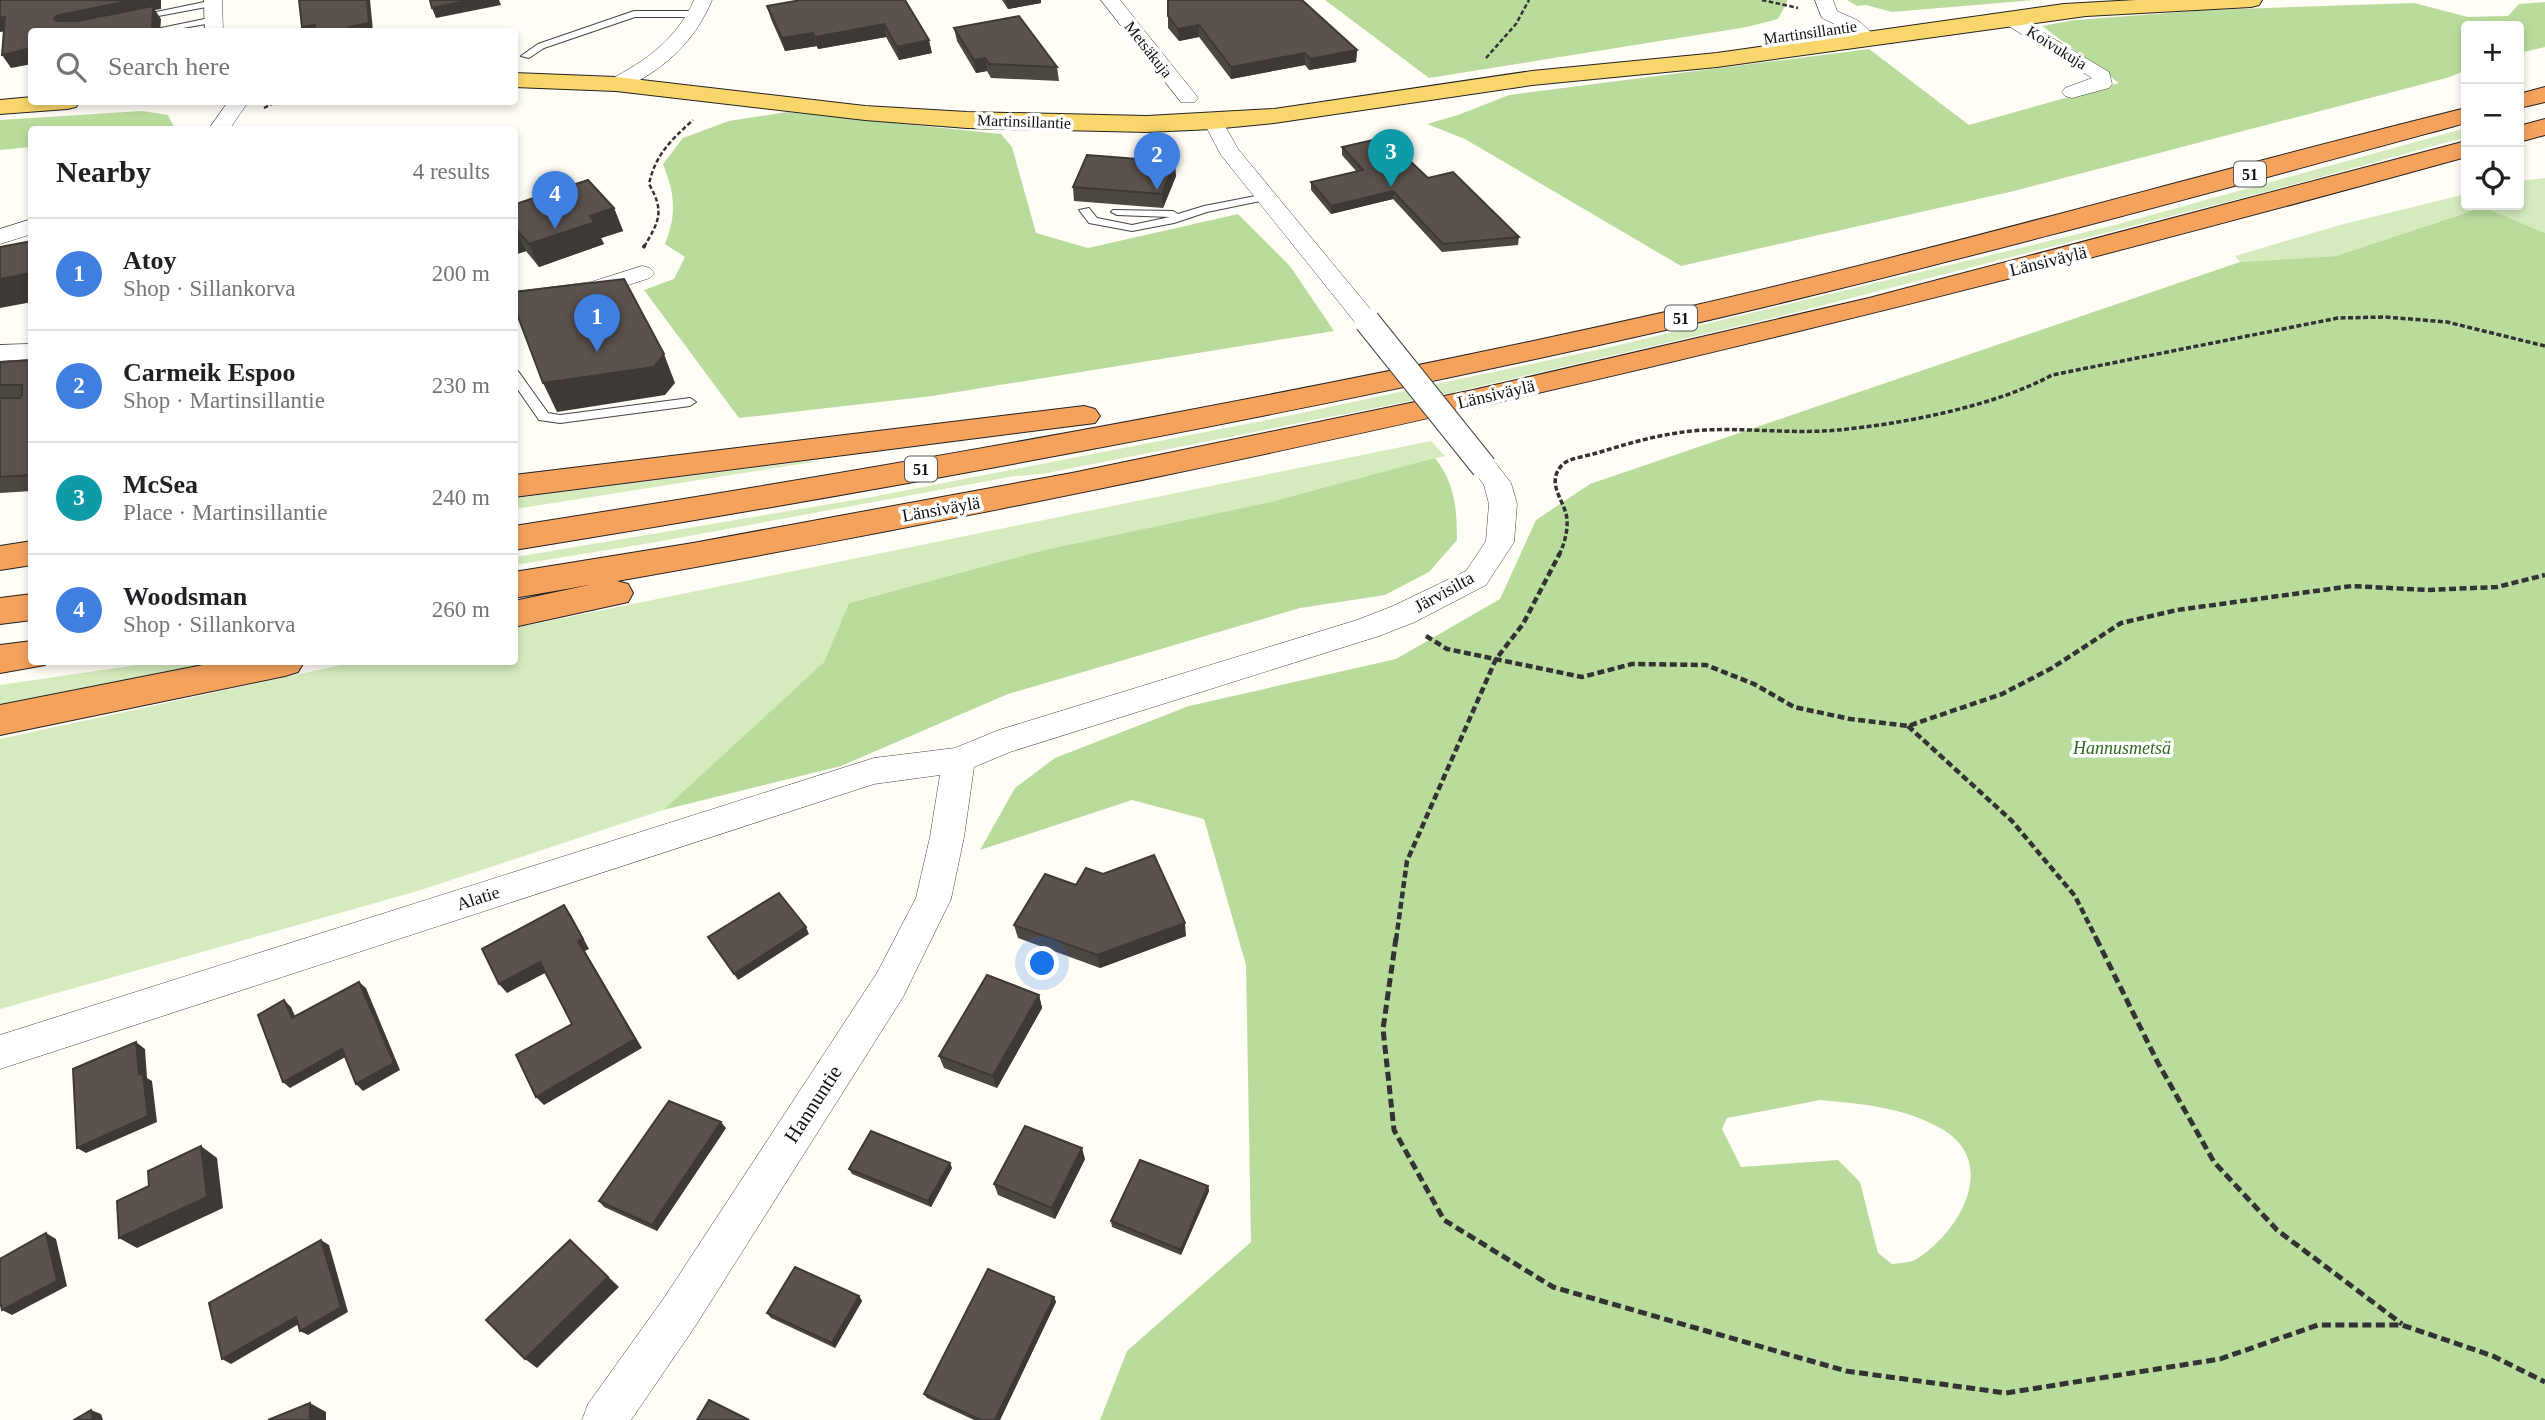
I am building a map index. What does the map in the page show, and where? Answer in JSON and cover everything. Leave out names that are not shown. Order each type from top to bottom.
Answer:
[{"type":"highway","points":[[2524,100],[2545,94]]},
{"type":"highway","name":"Länsiväylä","points":[[518,537],[732,504],[1327,395],[1681,318],[2034,233],[2461,116]]},
{"type":"highway","points":[[2524,133],[2545,127]]},
{"type":"highway","name":"Länsiväylä","points":[[518,584],[1093,481],[1326,433],[1710,346],[2062,258],[2461,150]]},
{"type":"highway","points":[[518,486],[1059,418],[1327,395]]},
{"type":"highway","points":[[518,613],[728,570],[1093,481]]},
{"type":"highway","points":[[0,540],[28,537]]},
{"type":"highway","points":[[0,558],[28,554]]},
{"type":"highway","points":[[0,611],[28,608]]},
{"type":"highway","points":[[0,659],[28,656]]},
{"type":"highway","points":[[0,722],[270,665]]},
{"type":"main road","name":"Martinsillantie","points":[[518,79],[616,84],[865,113],[967,120],[1147,124],[1213,121],[1299,113],[1532,78],[1703,61],[1860,33],[2091,9],[2251,0]]},
{"type":"main road","name":"Martinsillantie","points":[[1860,33],[2014,21],[2091,9]]},
{"type":"main road","points":[[0,107],[28,105]]},
{"type":"street","name":"Metsäkuja","points":[[1110,0],[1188,99]]},
{"type":"street","points":[[1824,0],[1829,14],[1860,33]]},
{"type":"street","points":[[1831,0],[1856,11],[1860,33]]},
{"type":"street","points":[[616,84],[626,66],[667,30],[680,7]]},
{"type":"street","points":[[616,84],[649,68],[679,40],[700,7]]},
{"type":"street","name":"Koivukuja","points":[[2014,21],[2102,76],[2102,84],[2072,92]]},
{"type":"street","points":[[221,126],[236,105]]},
{"type":"street","name":"Järvisilta","points":[[959,760],[999,743],[1404,614],[1476,578],[1500,542],[1503,504],[1497,483],[1228,150],[1213,121]]},
{"type":"street","points":[[0,237],[28,227]]},
{"type":"street","points":[[518,298],[594,289],[642,273]]},
{"type":"street","points":[[0,353],[28,351]]},
{"type":"street","name":"Alatie","points":[[0,1052],[874,771],[959,760]]},
{"type":"street","name":"Hannuntie","points":[[604,1420],[679,1313],[896,974],[933,899],[947,837],[959,760]]},
{"type":"lane","points":[[526,57],[541,46],[634,14],[680,7],[700,7]]},
{"type":"lane","points":[[121,20],[214,14]]},
{"type":"lane","points":[[166,28],[214,14]]},
{"type":"lane","points":[[1085,210],[1093,221],[1132,228],[1266,197]]},
{"type":"lane","points":[[1116,212],[1188,215]]},
{"type":"lane","points":[[518,380],[544,417],[560,419],[690,402]]},
{"type":"path","points":[[1479,65],[1516,24],[1529,0]]},
{"type":"path","points":[[1762,0],[1806,10]]},
{"type":"path","points":[[642,273],[642,251],[661,217],[660,200],[649,184],[652,164],[658,154],[698,115]]},
{"type":"path","points":[[2402,1325],[2318,1325],[2220,1359],[2006,1393],[1846,1371],[1553,1287],[1444,1220],[1394,1130],[1383,1029],[1407,861],[1496,659],[1523,624],[1564,545],[1567,517],[1556,493],[1555,476],[1564,463],[1651,436],[1706,430],[1774,433],[1839,430],[1922,417],[2025,390],[2052,374],[2337,318],[2385,317],[2447,322],[2545,346]]},
{"type":"path","points":[[1404,614],[1422,633],[1447,649],[1582,677],[1632,664],[1706,665],[1754,684],[1794,707],[1850,719],[1908,726],[2002,694],[2052,668],[2121,622],[2177,610],[2352,586],[2427,590],[2497,587],[2545,575]]},
{"type":"path","points":[[1908,726],[2012,821],[2075,896],[2158,1063],[2214,1162],[2277,1230],[2402,1325],[2493,1356],[2545,1382]]},
{"type":"green space","points":[[1325,0],[1787,2],[1778,19],[1747,27],[1429,78]]},
{"type":"green space","points":[[1847,0],[2034,0],[1892,12],[1866,5],[1857,6]]},
{"type":"green space","points":[[2545,2],[2545,47],[2524,52],[2524,21],[2461,21],[2461,72],[2450,77],[2014,191],[1681,266],[1465,139],[1427,124],[1509,95],[1869,49],[1969,125],[2119,83],[2042,26],[2075,20],[2209,10],[2414,3],[2468,17],[2508,16],[2519,4]]},
{"type":"green space","points":[[142,111],[168,115],[174,126],[28,126],[28,147],[0,150],[0,120]]},
{"type":"green space","points":[[787,112],[1001,134],[1012,147],[1036,233],[1088,248],[1238,214],[1290,266],[1334,331],[932,396],[739,418],[644,290],[674,279],[685,257],[665,244],[673,204],[663,164],[683,138],[729,121]]},
{"type":"green space","points":[[2461,129],[2461,138],[2288,186],[1785,315],[1451,393],[1042,474],[1015,476],[518,565],[518,556],[872,497],[1292,415],[1615,346],[2115,225]]},
{"type":"green space","points":[[2545,178],[2545,233],[2489,210],[2524,210],[2524,180]]},
{"type":"green space","points":[[2461,195],[2461,210],[2473,210],[2336,256],[2240,262],[2235,256],[2340,225]]},
{"type":"green space","name":"Hannusmetsä","points":[[2474,210],[2490,210],[2545,233],[2545,1420],[1100,1420],[1127,1351],[1251,1242],[1246,965],[1204,819],[1132,800],[980,850],[1015,788],[1055,758],[1189,706],[1396,659],[1500,599],[1536,520],[1590,484],[2240,262],[2336,256]],"holes":[[[1820,1100],[1912,1115],[1940,1128],[1958,1142],[1968,1158],[1971,1176],[1968,1195],[1948,1231],[1915,1260],[1892,1264],[1878,1253],[1860,1182],[1838,1160],[1741,1167],[1722,1129],[1727,1118]]]},
{"type":"green space","points":[[1431,441],[1445,456],[1270,502],[1044,550],[849,603],[824,662],[663,810],[421,890],[0,1009],[0,739],[341,665],[518,665],[518,627]]},
{"type":"green space","points":[[1435,458],[1447,477],[1454,497],[1457,540],[1429,572],[1385,595],[1300,608],[1008,694],[841,766],[663,810],[824,662],[849,603],[1044,550],[1270,502]]},
{"type":"green space","points":[[810,461],[819,461],[518,509],[518,498]]},
{"type":"green space","points":[[137,665],[211,665],[0,708],[0,685]]},
{"type":"building","points":[[0,0],[133,0],[56,16],[56,21],[78,21],[153,6],[152,28],[28,28],[28,49],[2,55],[5,17],[0,18]]},
{"type":"building","points":[[299,0],[367,0],[369,23],[349,28],[315,28],[315,25],[302,27]]},
{"type":"building","points":[[430,0],[471,0],[432,8]]},
{"type":"building","points":[[801,0],[905,0],[929,40],[897,47],[884,24],[815,37],[813,33],[782,38],[767,6]]},
{"type":"building","points":[[1168,0],[1302,0],[1357,50],[1310,59],[1305,53],[1231,67],[1199,25],[1178,29],[1168,16]]},
{"type":"building","points":[[1019,16],[1057,67],[989,64],[985,58],[974,60],[954,28]]},
{"type":"building","points":[[1373,140],[1393,145],[1428,178],[1453,172],[1519,237],[1443,244],[1393,191],[1331,206],[1311,182],[1363,170],[1342,147]]},
{"type":"building","points":[[1087,155],[1175,162],[1162,194],[1073,187]]},
{"type":"building","points":[[588,180],[614,208],[590,216],[595,222],[529,244],[518,231],[518,203]]},
{"type":"building","points":[[28,242],[28,274],[0,279],[0,247]]},
{"type":"building","points":[[624,279],[664,354],[654,367],[543,383],[518,317],[518,292]]},
{"type":"building","points":[[28,360],[28,475],[0,477],[0,398],[20,398],[22,385],[0,385],[0,362]]},
{"type":"building","points":[[1154,855],[1185,923],[1097,955],[1014,925],[1045,874],[1076,885],[1086,868],[1103,874]]},
{"type":"building","points":[[779,893],[806,927],[734,974],[708,937]]},
{"type":"building","points":[[564,905],[583,939],[578,941],[635,1039],[536,1097],[516,1055],[572,1024],[540,962],[499,984],[482,949]]},
{"type":"building","points":[[987,975],[1039,995],[993,1076],[939,1056]]},
{"type":"building","points":[[359,982],[394,1063],[356,1084],[342,1049],[283,1082],[258,1015],[284,1000],[292,1018]]},
{"type":"building","points":[[136,1042],[139,1074],[143,1075],[148,1116],[77,1148],[73,1069]]},
{"type":"building","points":[[669,1101],[721,1122],[652,1225],[599,1201]]},
{"type":"building","points":[[1025,1126],[1082,1148],[1052,1208],[994,1184]]},
{"type":"building","points":[[871,1131],[950,1163],[928,1201],[849,1169]]},
{"type":"building","points":[[201,1146],[207,1197],[119,1238],[117,1201],[149,1186],[148,1171]]},
{"type":"building","points":[[1140,1160],[1208,1186],[1181,1250],[1111,1221]]},
{"type":"building","points":[[46,1233],[57,1281],[2,1310],[0,1259]]},
{"type":"building","points":[[321,1240],[341,1307],[300,1331],[296,1317],[222,1359],[209,1303]]},
{"type":"building","points":[[570,1240],[608,1277],[525,1359],[486,1320]]},
{"type":"building","points":[[795,1267],[859,1296],[832,1343],[767,1313]]},
{"type":"building","points":[[988,1269],[1054,1297],[995,1420],[981,1420],[924,1394]]},
{"type":"building","points":[[709,1400],[749,1420],[697,1420]]},
{"type":"building","points":[[310,1403],[310,1420],[268,1420]]},
{"type":"building","points":[[91,1410],[93,1420],[74,1420]]},
{"type":"place","name":"McSea","points":[[1391,187]]},
{"type":"place","name":"Carmeik Espoo","points":[[1157,190]]},
{"type":"place","name":"Woodsman","points":[[555,229]]},
{"type":"place","name":"Atoy","points":[[597,352]]}]
